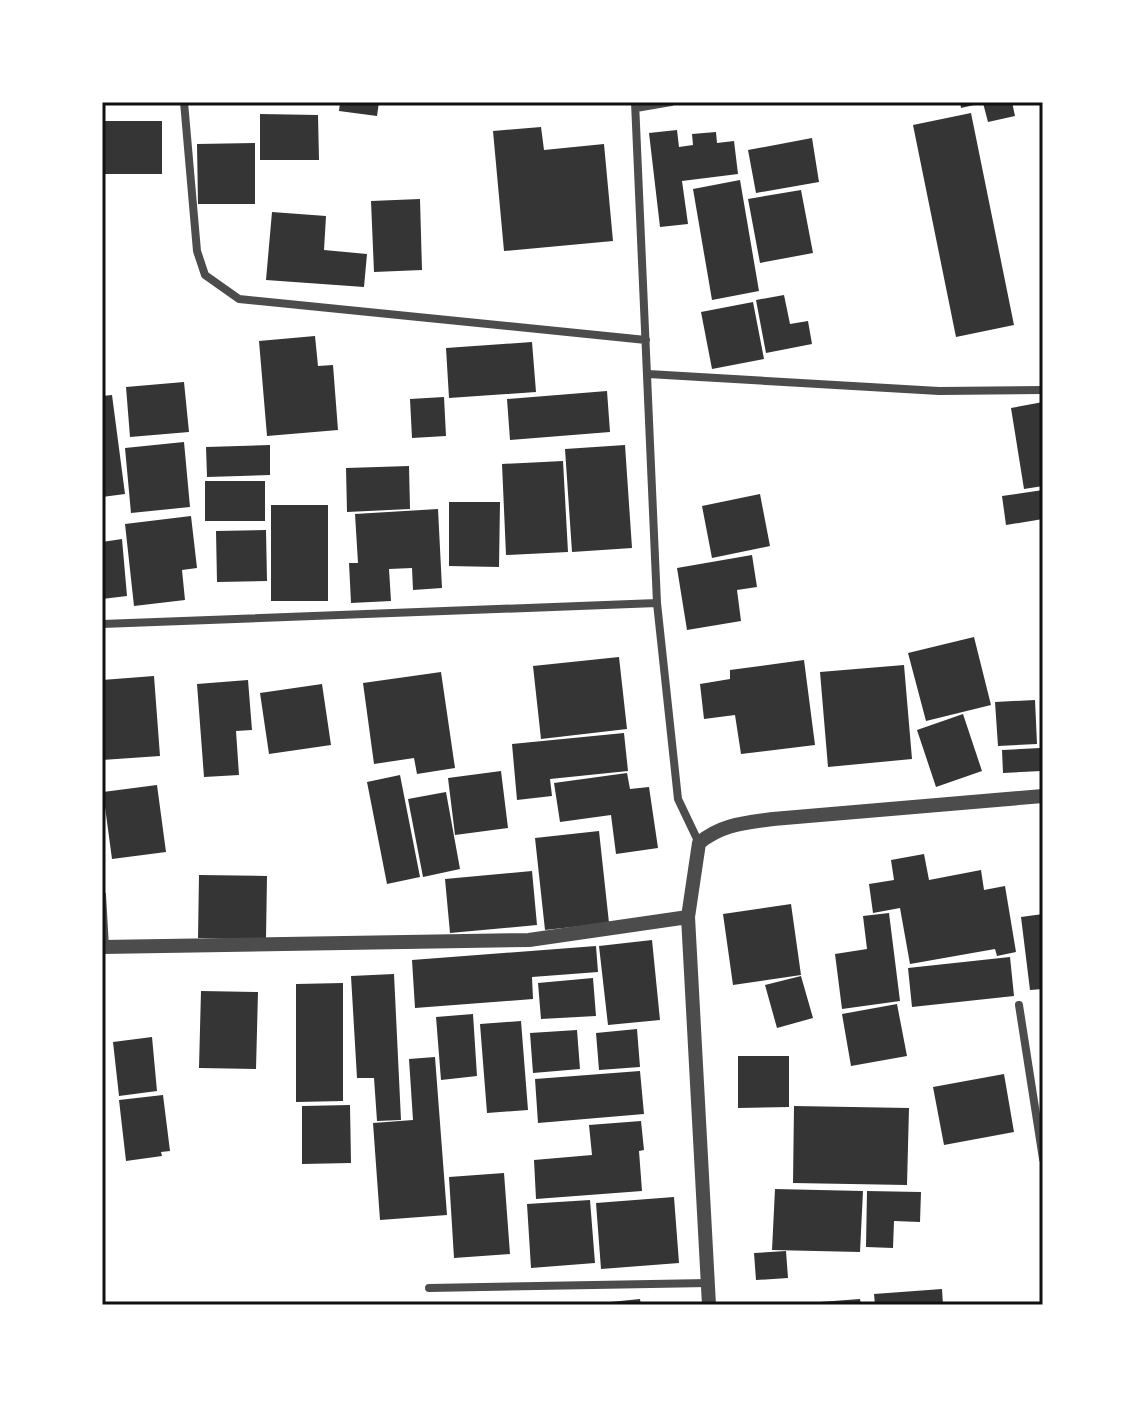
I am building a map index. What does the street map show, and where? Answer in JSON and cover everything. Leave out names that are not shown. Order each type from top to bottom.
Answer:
[{"type":"street","points":[[184,102],[197,251],[205,275],[239,299],[646,340]]},
{"type":"street","points":[[671,102],[635,105],[657,603],[678,799],[699,843],[688,917],[709,1305]]},
{"type":"street","points":[[648,374],[939,391],[1043,390]]},
{"type":"street","points":[[102,624],[657,603]]},
{"type":"street","points":[[699,843],[713,831],[734,824],[1043,796]]},
{"type":"street","points":[[102,895],[104,947],[529,940],[688,917]]},
{"type":"street","points":[[1019,1005],[1043,1159]]},
{"type":"street","points":[[429,1288],[708,1283]]},
{"type":"building","points":[[340,102],[379,102],[377,116],[339,111]]},
{"type":"building","points":[[960,102],[1012,102],[1015,116],[988,122],[983,103],[961,108]]},
{"type":"building","points":[[971,113],[1014,325],[956,337],[913,125]]},
{"type":"building","points":[[260,114],[318,115],[319,160],[260,160]]},
{"type":"building","points":[[102,121],[162,121],[162,174],[102,174]]},
{"type":"building","points":[[541,127],[544,150],[604,144],[613,241],[504,251],[493,131]]},
{"type":"building","points":[[677,130],[679,147],[693,145],[692,134],[716,132],[717,143],[734,141],[738,174],[682,181],[688,224],[660,227],[649,133]]},
{"type":"building","points":[[812,138],[819,182],[756,193],[748,150]]},
{"type":"building","points":[[255,143],[255,204],[198,204],[197,144]]},
{"type":"building","points":[[740,180],[759,291],[712,300],[693,189]]},
{"type":"building","points":[[801,190],[813,253],[760,263],[748,199]]},
{"type":"building","points":[[420,199],[422,270],[374,272],[371,201]]},
{"type":"building","points":[[272,212],[326,216],[324,250],[367,254],[364,287],[266,280]]},
{"type":"building","points":[[784,295],[790,324],[808,321],[812,344],[766,353],[756,300]]},
{"type":"building","points":[[753,302],[764,359],[712,369],[701,312]]},
{"type":"building","points":[[315,336],[318,366],[333,365],[338,430],[267,436],[259,341]]},
{"type":"building","points":[[532,342],[536,392],[449,398],[446,348]]},
{"type":"building","points":[[184,382],[189,432],[130,437],[126,387]]},
{"type":"building","points":[[607,391],[610,432],[510,440],[507,399]]},
{"type":"building","points":[[112,395],[125,494],[102,497],[102,396]]},
{"type":"building","points":[[444,397],[446,436],[412,438],[410,399]]},
{"type":"building","points":[[1043,402],[1043,486],[1024,489],[1011,408]]},
{"type":"building","points":[[184,442],[190,507],[131,513],[125,448]]},
{"type":"building","points":[[270,445],[270,475],[207,477],[206,447]]},
{"type":"building","points":[[625,445],[632,548],[572,552],[565,449]]},
{"type":"building","points":[[563,461],[568,552],[506,555],[502,464]]},
{"type":"building","points":[[409,466],[410,509],[347,512],[346,468]]},
{"type":"building","points":[[205,481],[265,481],[265,521],[205,521]]},
{"type":"building","points":[[1043,490],[1043,519],[1006,525],[1002,496]]},
{"type":"building","points":[[760,494],[770,546],[712,558],[702,506]]},
{"type":"building","points":[[449,502],[500,502],[499,567],[449,566]]},
{"type":"building","points":[[271,505],[328,505],[328,601],[271,601]]},
{"type":"building","points":[[438,509],[442,588],[413,590],[412,568],[389,569],[391,601],[351,603],[349,563],[358,563],[355,514]]},
{"type":"building","points":[[191,516],[197,568],[182,570],[185,600],[134,606],[125,524]]},
{"type":"building","points":[[266,530],[267,581],[217,582],[216,531]]},
{"type":"building","points":[[122,539],[127,596],[102,599],[102,542]]},
{"type":"building","points":[[752,555],[757,587],[737,590],[741,621],[687,630],[677,568]]},
{"type":"building","points":[[974,637],[991,705],[926,721],[908,653]]},
{"type":"building","points":[[619,657],[627,729],[541,739],[533,666]]},
{"type":"building","points":[[804,660],[815,745],[741,754],[735,715],[704,719],[700,684],[730,679],[730,670]]},
{"type":"building","points":[[904,665],[912,759],[828,767],[820,672]]},
{"type":"building","points":[[441,672],[455,768],[417,774],[414,758],[374,764],[363,683]]},
{"type":"building","points":[[154,676],[160,756],[102,760],[102,680]]},
{"type":"building","points":[[248,680],[252,730],[236,731],[239,775],[204,777],[197,684]]},
{"type":"building","points":[[322,684],[331,745],[269,754],[260,693]]},
{"type":"building","points":[[1035,700],[1037,744],[998,746],[995,702]]},
{"type":"building","points":[[963,714],[982,771],[936,787],[917,730]]},
{"type":"building","points":[[624,733],[628,771],[550,779],[552,796],[517,800],[512,744]]},
{"type":"building","points":[[1040,748],[1041,771],[1003,773],[1002,750]]},
{"type":"building","points":[[501,771],[508,828],[455,835],[448,778]]},
{"type":"building","points":[[627,773],[630,789],[649,787],[658,848],[616,854],[611,815],[560,822],[554,783]]},
{"type":"building","points":[[400,775],[420,877],[387,884],[367,782]]},
{"type":"building","points":[[157,785],[166,852],[112,859],[103,792]]},
{"type":"building","points":[[446,792],[460,869],[423,877],[408,799]]},
{"type":"building","points":[[599,831],[609,923],[545,930],[535,838]]},
{"type":"building","points":[[924,854],[929,880],[981,870],[984,890],[1005,886],[1016,952],[997,956],[995,949],[910,964],[900,908],[873,913],[869,884],[894,880],[891,860]]},
{"type":"building","points":[[532,871],[537,925],[450,933],[445,879]]},
{"type":"building","points":[[199,875],[267,876],[266,939],[198,938]]},
{"type":"building","points":[[791,904],[801,975],[733,985],[723,914]]},
{"type":"building","points":[[889,913],[900,1001],[842,1009],[835,954],[867,949],[863,916]]},
{"type":"building","points":[[1043,914],[1043,989],[1030,990],[1021,917]]},
{"type":"building","points":[[652,940],[660,1020],[608,1025],[599,946]]},
{"type":"building","points":[[596,946],[598,972],[532,977],[533,999],[415,1008],[412,960]]},
{"type":"building","points":[[1010,957],[1014,996],[912,1007],[908,968]]},
{"type":"building","points":[[394,974],[401,1120],[377,1121],[374,1078],[357,1078],[351,976]]},
{"type":"building","points":[[801,976],[813,1018],[777,1028],[765,985]]},
{"type":"building","points":[[593,978],[596,1016],[541,1019],[538,983]]},
{"type":"building","points":[[343,983],[343,1101],[296,1102],[296,984]]},
{"type":"building","points":[[201,991],[258,992],[256,1069],[199,1068]]},
{"type":"building","points":[[897,1004],[907,1056],[851,1066],[842,1014]]},
{"type":"building","points":[[473,1014],[477,1076],[441,1080],[436,1017]]},
{"type":"building","points":[[521,1021],[528,1110],[487,1113],[480,1024]]},
{"type":"building","points":[[637,1029],[640,1067],[599,1070],[596,1033]]},
{"type":"building","points":[[577,1030],[580,1069],[533,1073],[530,1033]]},
{"type":"building","points":[[152,1037],[157,1091],[119,1096],[113,1042]]},
{"type":"building","points":[[738,1056],[789,1056],[789,1107],[738,1108]]},
{"type":"building","points":[[435,1057],[447,1215],[380,1220],[373,1123],[413,1120],[409,1059]]},
{"type":"building","points":[[640,1071],[644,1114],[538,1123],[535,1079]]},
{"type":"building","points":[[1004,1074],[1014,1132],[944,1145],[933,1087]]},
{"type":"building","points":[[163,1095],[170,1151],[161,1152],[162,1156],[126,1161],[119,1100]]},
{"type":"building","points":[[350,1105],[351,1163],[302,1164],[302,1106]]},
{"type":"building","points":[[794,1106],[909,1108],[907,1185],[793,1183]]},
{"type":"building","points":[[641,1121],[644,1150],[639,1151],[642,1191],[536,1199],[534,1160],[592,1155],[589,1125]]},
{"type":"building","points":[[504,1173],[510,1254],[454,1258],[449,1177]]},
{"type":"building","points":[[775,1189],[863,1191],[860,1252],[772,1250]]},
{"type":"building","points":[[867,1191],[921,1192],[920,1222],[894,1221],[893,1248],[866,1247]]},
{"type":"building","points":[[674,1197],[679,1263],[601,1269],[596,1203]]},
{"type":"building","points":[[590,1200],[595,1263],[531,1268],[527,1204]]},
{"type":"building","points":[[786,1251],[788,1278],[756,1280],[754,1253]]},
{"type":"building","points":[[942,1289],[943,1305],[875,1305],[874,1294]]},
{"type":"building","points":[[640,1299],[641,1305],[600,1305],[600,1303]]},
{"type":"building","points":[[860,1299],[861,1305],[806,1305],[806,1303]]}]
